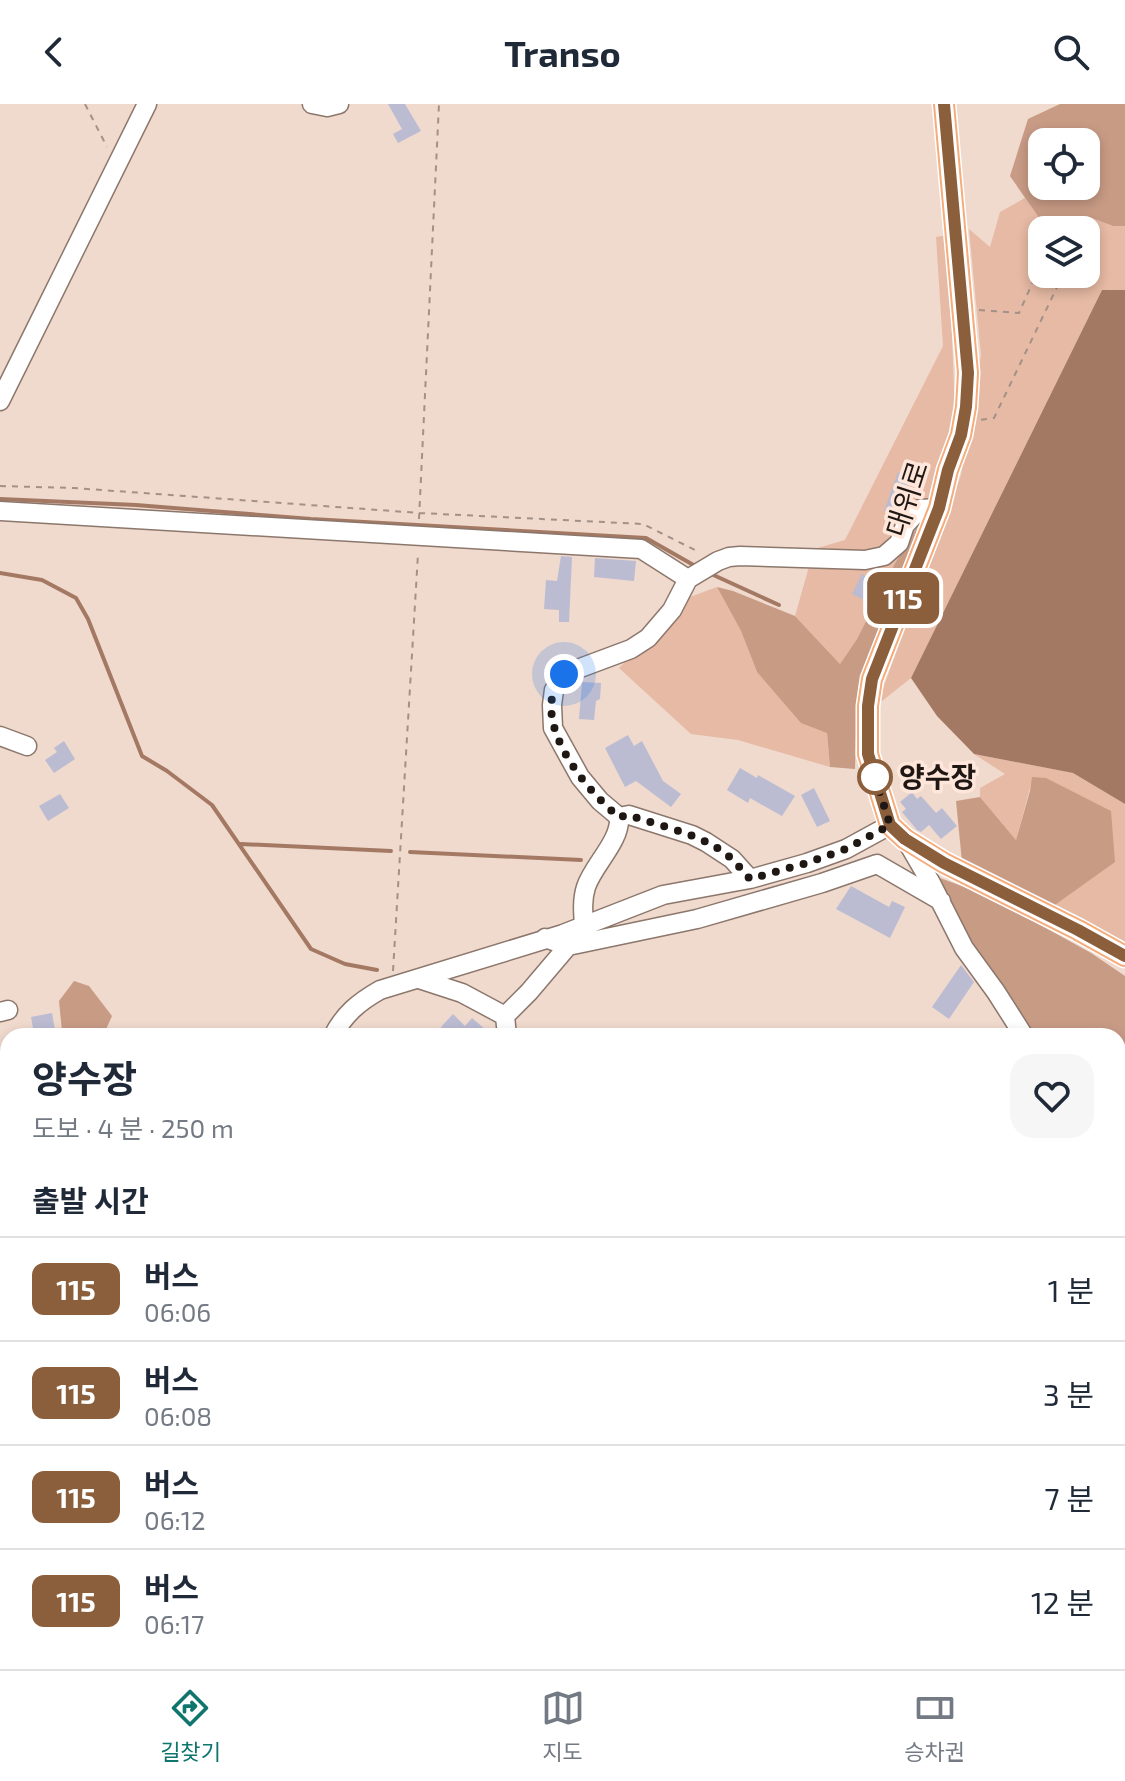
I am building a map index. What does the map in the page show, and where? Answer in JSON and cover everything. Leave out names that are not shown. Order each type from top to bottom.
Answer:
[{"type":"main road","name":"대위로","points":[[897,832],[868,754],[868,706],[872,679],[939,508],[961,435],[966,407],[968,373],[944,104]]},
{"type":"main road","points":[[897,832],[944,863],[1125,956]]},
{"type":"street","points":[[0,401],[147,104]]},
{"type":"street","points":[[312,104],[327,107],[339,104]]},
{"type":"street","points":[[584,925],[586,885],[619,825],[619,817],[600,801],[580,777],[553,728],[554,690],[564,674],[631,649],[648,638],[703,570],[729,557],[865,560],[884,556],[899,543],[905,525],[920,509],[939,508]]},
{"type":"street","points":[[0,511],[419,527],[641,549],[703,570]]},
{"type":"street","points":[[0,736],[27,746]]},
{"type":"street","points":[[619,817],[629,815],[692,835],[732,859],[750,879]]},
{"type":"street","points":[[338,1028],[362,1000],[380,990],[563,934],[663,895],[750,879],[897,832],[941,901],[964,948],[1019,1028]]},
{"type":"street","points":[[545,938],[568,946],[697,919],[877,864],[941,901]]},
{"type":"street","points":[[506,1028],[505,1016],[568,946]]},
{"type":"street","points":[[419,979],[462,993],[505,1016]]},
{"type":"path","points":[[85,104],[117,166]]},
{"type":"path","points":[[392,988],[420,513],[439,104]]},
{"type":"path","points":[[962,309],[1019,313],[1035,277],[1060,281],[994,418],[963,422]]},
{"type":"path","points":[[0,486],[643,524],[703,570]]},
{"type":"shaded area","points":[[1060,104],[1125,104],[1125,226],[1100,221],[1100,216],[1038,216],[1010,176],[1028,119]]},
{"type":"shaded area","points":[[1025,198],[1038,216],[1028,216],[1028,288],[1100,288],[1100,221],[1125,226],[1125,290],[1102,290],[911,678],[877,705],[961,475],[981,355],[969,229],[990,247],[1000,212]]},
{"type":"shaded area","points":[[948,235],[955,414],[932,493],[918,525],[857,639],[840,664],[795,616],[814,549],[845,540],[943,346],[936,237]]},
{"type":"shaded area","points":[[1102,290],[1125,290],[1125,804],[1073,773],[974,754],[937,716],[911,678]]},
{"type":"shaded area","points":[[918,525],[908,561],[866,664],[858,703],[855,769],[830,767],[827,733],[801,723],[757,672],[741,631],[717,587],[795,616],[840,664],[857,639]]},
{"type":"shaded area","points":[[717,587],[741,631],[757,672],[827,733],[830,767],[738,740],[691,734],[619,668],[690,597]]},
{"type":"shaded area","points":[[974,754],[1073,773],[1125,804],[1125,943],[1052,907],[1033,777],[1016,840],[980,797],[980,788],[1005,774]]},
{"type":"shaded area","points":[[1032,777],[1046,778],[1111,811],[1115,862],[1052,907],[962,862],[956,801],[980,797],[1016,840]]},
{"type":"shaded area","points":[[940,878],[986,895],[1091,953],[1125,976],[1125,1028],[1029,1028],[965,935]]},
{"type":"shaded area","points":[[74,981],[89,986],[112,1016],[107,1028],[62,1028],[59,1001]]},
{"type":"building","points":[[388,104],[405,104],[421,131],[398,143],[393,134],[402,129]]},
{"type":"building","points":[[898,472],[911,477],[897,516],[884,511]]},
{"type":"building","points":[[561,556],[572,557],[569,622],[559,622],[559,610],[544,609],[546,580],[557,581]]},
{"type":"building","points":[[595,558],[636,561],[634,581],[594,577]]},
{"type":"building","points":[[862,574],[876,581],[866,601],[852,594]]},
{"type":"building","points":[[582,682],[601,683],[594,720],[579,719]]},
{"type":"building","points":[[628,735],[634,746],[642,741],[663,781],[681,794],[671,807],[636,781],[625,787],[605,748]]},
{"type":"building","points":[[64,741],[75,759],[54,773],[45,760],[57,752],[54,748]]},
{"type":"building","points":[[740,768],[795,796],[782,816],[750,798],[748,803],[727,790]]},
{"type":"building","points":[[814,788],[830,821],[817,827],[801,795]]},
{"type":"building","points":[[912,792],[917,799],[921,796],[936,813],[942,808],[957,826],[941,839],[929,825],[921,832],[917,830],[902,812],[906,809],[900,802]]},
{"type":"building","points":[[60,794],[69,808],[48,821],[39,806]]},
{"type":"building","points":[[851,886],[889,907],[892,901],[905,907],[890,938],[836,909]]},
{"type":"building","points":[[961,965],[974,982],[949,1019],[932,1007]]},
{"type":"building","points":[[52,1013],[55,1028],[33,1028],[31,1017]]},
{"type":"building","points":[[453,1014],[465,1026],[472,1018],[484,1028],[442,1028]]},
{"type":"waterway","points":[[0,499],[646,538],[697,567]]},
{"type":"waterway","points":[[0,573],[42,580],[76,598],[88,619],[142,756],[212,805],[311,949],[345,964],[377,970]]},
{"type":"waterway","points":[[709,573],[779,605]]},
{"type":"waterway","points":[[241,844],[391,851]]},
{"type":"waterway","points":[[410,852],[581,860]]},
{"type":"bus line","name":"115","points":[[944,104],[968,373],[966,407],[961,435],[939,508],[872,679],[868,706],[868,754],[890,825],[905,839],[944,863],[1125,956]]},
{"type":"place","name":"양수장","points":[[875,777]]},
{"type":"route","points":[[564,674],[554,690],[553,728],[580,777],[600,801],[619,817],[629,815],[706,842],[732,859],[750,879],[846,849],[890,825],[875,777]]}]
